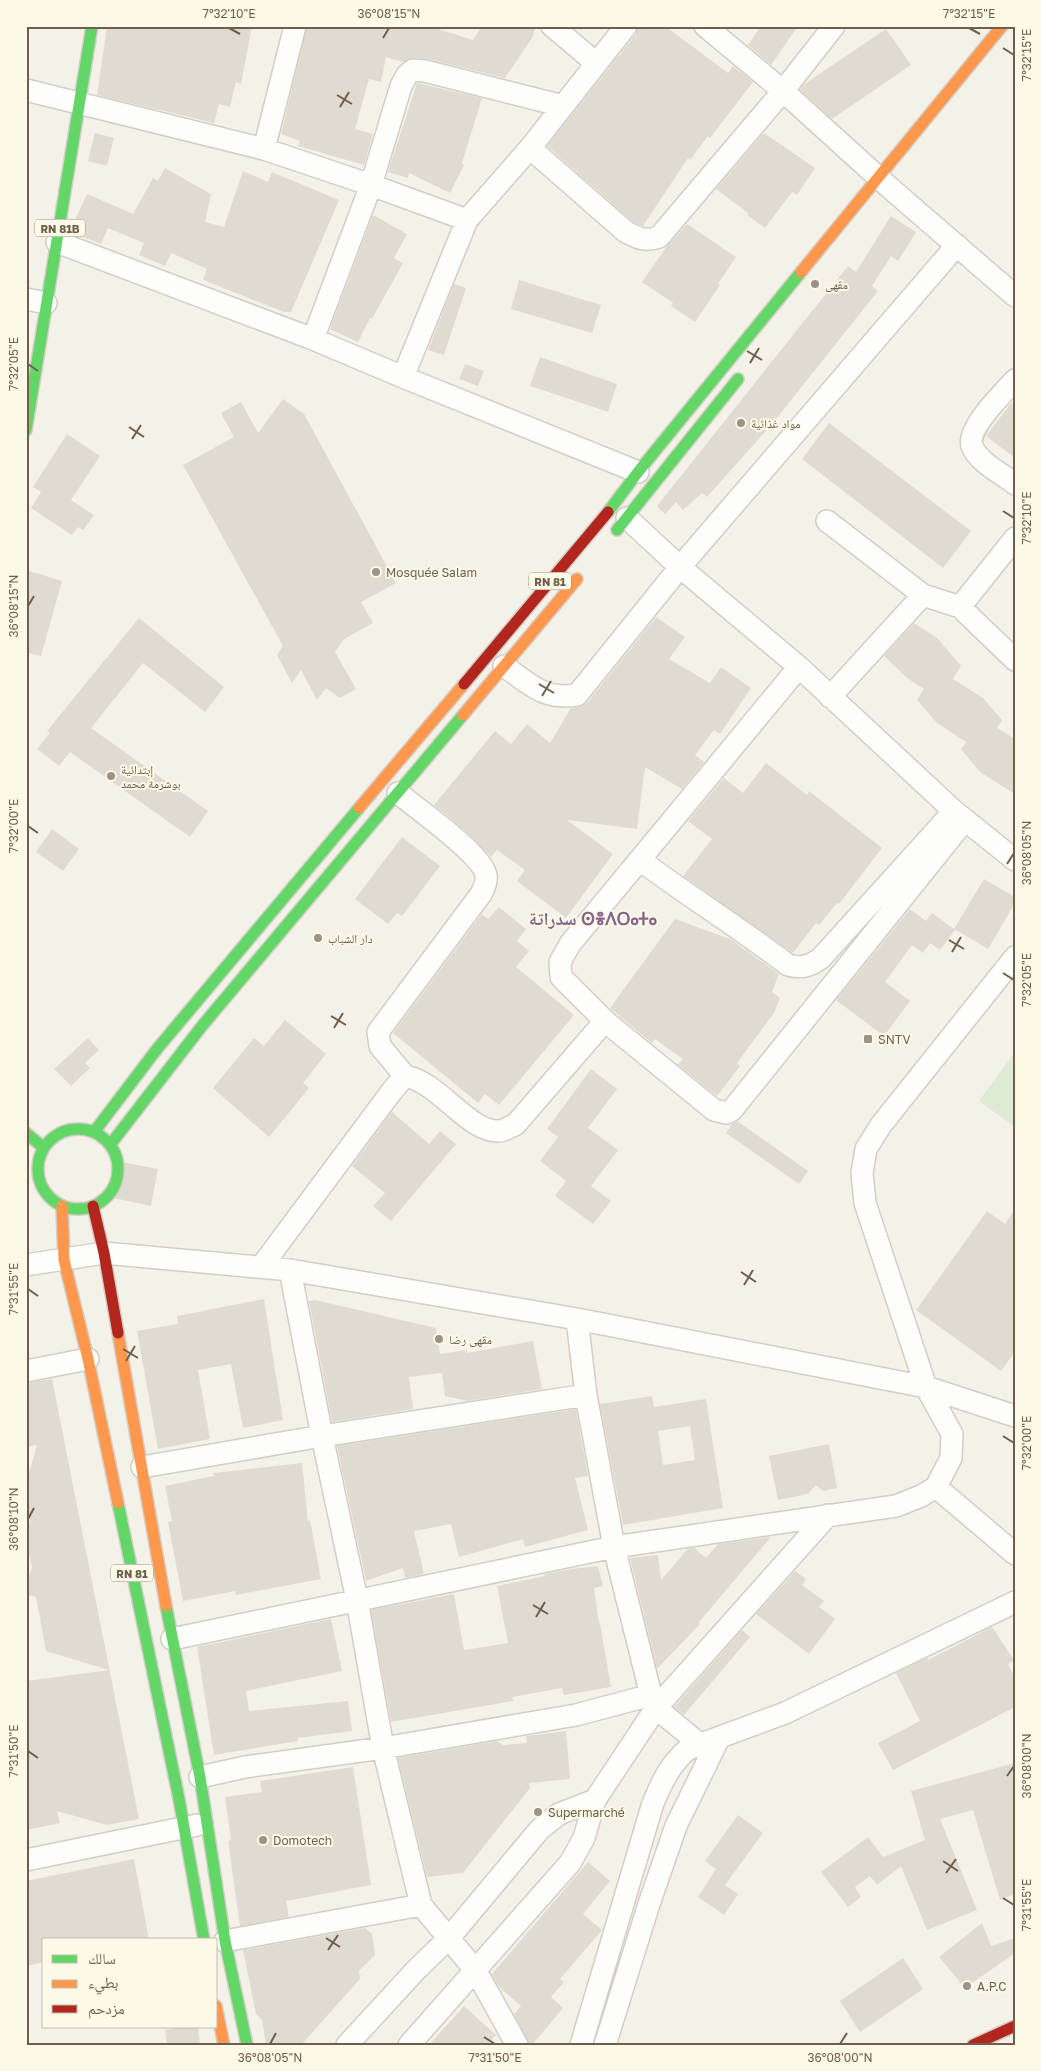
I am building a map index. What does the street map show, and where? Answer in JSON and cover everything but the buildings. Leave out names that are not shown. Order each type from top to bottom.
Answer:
[{"type":"main road","name":"RN 81B","points":[[26,430],[36,301],[57,242],[92,26]]},
{"type":"main road","name":"RN 81","points":[[94,1132],[157,1049],[611,509],[638,472],[888,184],[1002,26]]},
{"type":"main road","points":[[609,540],[743,372]]},
{"type":"main road","points":[[110,1145],[202,1026],[584,570]]},
{"type":"main road","points":[[80,1129],[94,1132],[110,1145],[117,1158],[118,1173],[114,1187],[105,1198],[93,1206],[78,1209],[62,1206],[42,1188],[39,1161],[44,1148],[53,1138],[66,1131],[80,1129]]},
{"type":"main road","points":[[26,1133],[44,1148]]},
{"type":"main road","name":"RN 81","points":[[62,1206],[64,1260],[88,1359],[179,1799],[204,1938]]},
{"type":"main road","points":[[93,1206],[104,1253],[172,1639],[200,1777],[225,1941],[247,2045]]},
{"type":"main road","points":[[218,2016],[224,2045]]},
{"type":"main road","points":[[973,2045],[1015,2026]]},
{"type":"street","points":[[264,149],[295,26]]},
{"type":"street","points":[[552,26],[596,63]]},
{"type":"street","points":[[403,377],[466,220],[530,148],[626,26]]},
{"type":"street","points":[[705,26],[783,91],[1015,296]]},
{"type":"street","points":[[530,148],[626,232],[641,240],[650,241],[659,237],[665,230],[783,91],[834,26]]},
{"type":"street","points":[[313,339],[371,185],[401,86],[407,75],[414,70],[425,71],[563,106]]},
{"type":"street","points":[[26,90],[264,149],[371,185],[466,220]]},
{"type":"street","points":[[57,242],[313,339],[638,472]]},
{"type":"street","points":[[504,666],[540,691],[554,697],[577,695],[680,567],[957,245]]},
{"type":"street","points":[[1015,380],[979,422],[971,438],[975,451],[984,461],[1015,484]]},
{"type":"street","points":[[627,518],[680,567],[799,667],[960,816],[1015,860]]},
{"type":"street","points":[[827,521],[923,595],[960,607],[1015,660]]},
{"type":"street","points":[[960,607],[1015,538]]},
{"type":"street","points":[[830,697],[923,595]]},
{"type":"street","points":[[799,667],[570,944],[560,962],[561,977],[605,1021],[714,1110],[726,1112],[732,1110],[960,816]]},
{"type":"street","points":[[398,793],[476,857],[486,875],[486,883],[481,894],[378,1032],[380,1046],[404,1076],[413,1078],[433,1089],[480,1127],[497,1131],[507,1129],[516,1124],[605,1021]]},
{"type":"street","points":[[640,860],[687,895],[719,914],[788,965],[798,968],[805,967],[821,958],[960,816]]},
{"type":"street","points":[[172,1639],[614,1547],[896,1506],[921,1496],[936,1487],[951,1458],[952,1434],[926,1387],[865,1203],[862,1174],[866,1149],[881,1125],[1015,957]]},
{"type":"street","points":[[261,1267],[404,1076]]},
{"type":"street","points":[[26,1265],[104,1253],[290,1270],[576,1319],[926,1387],[1015,1416]]},
{"type":"street","points":[[290,1270],[322,1436],[357,1600],[383,1748],[421,1905],[476,1971],[518,2045]]},
{"type":"street","points":[[576,1319],[586,1395],[614,1547],[654,1702],[710,1745]]},
{"type":"street","points":[[26,1371],[88,1359]]},
{"type":"street","points":[[142,1467],[322,1436],[586,1395]]},
{"type":"street","points":[[936,1487],[1015,1554]]},
{"type":"street","points":[[409,2045],[570,1863],[584,1838],[595,1800],[654,1702],[828,1515]]},
{"type":"street","points":[[581,2045],[654,1803],[664,1779],[676,1759],[688,1749],[710,1745],[785,1713],[1015,1602]]},
{"type":"street","points":[[200,1777],[245,1767],[383,1748],[654,1702]]},
{"type":"street","points":[[605,2045],[649,1904],[676,1826],[710,1745]]},
{"type":"street","points":[[347,2045],[416,1970],[449,1938],[540,1829],[559,1814],[595,1800]]},
{"type":"street","points":[[26,1860],[183,1827],[207,1824]]},
{"type":"street","points":[[225,1941],[421,1905]]},
{"type":"green space","points":[[1015,1052],[1015,1127],[979,1101]]},
{"type":"traffic: fast","points":[[26,430],[92,26]]},
{"type":"traffic: fast","points":[[608,512],[638,472],[801,272]]},
{"type":"traffic: fast","points":[[617,530],[738,379]]},
{"type":"traffic: fast","points":[[110,1145],[202,1026],[463,715]]},
{"type":"traffic: fast","points":[[94,1132],[157,1049],[359,808]]},
{"type":"traffic: fast","points":[[78,1129],[93,1132],[106,1141],[115,1154],[118,1169],[115,1184],[106,1197],[93,1206],[78,1209],[63,1206],[50,1197],[41,1184],[38,1169],[41,1154],[50,1141],[63,1132],[78,1129]]},
{"type":"traffic: fast","points":[[26,1133],[44,1148]]},
{"type":"traffic: fast","points":[[118,1503],[179,1799],[204,1938]]},
{"type":"traffic: fast","points":[[166,1606],[200,1777],[225,1941],[247,2045]]},
{"type":"traffic: slow","points":[[801,272],[1002,26]]},
{"type":"traffic: slow","points":[[463,715],[577,579]]},
{"type":"traffic: slow","points":[[359,808],[464,684]]},
{"type":"traffic: slow","points":[[62,1206],[64,1260],[88,1359],[118,1503]]},
{"type":"traffic: slow","points":[[118,1333],[166,1606]]},
{"type":"traffic: slow","points":[[218,2016],[224,2045]]},
{"type":"traffic: jam","points":[[464,684],[608,512]]},
{"type":"traffic: jam","points":[[93,1206],[104,1253],[118,1333]]},
{"type":"traffic: jam","points":[[973,2045],[1015,2026]]},
{"type":"place","name":"مقهى","points":[[815,284]]},
{"type":"place","name":"مواد غذائية","points":[[741,423]]},
{"type":"place","name":"Mosquée Salam","points":[[376,572]]},
{"type":"place","name":"إبتدائية بوشرمة محمد","points":[[111,776]]},
{"type":"place","name":"دار الشباب","points":[[318,938]]},
{"type":"place","name":"SNTV","points":[[868,1039]]},
{"type":"place","name":"مقهى رضا","points":[[439,1339]]},
{"type":"place","name":"Supermarché","points":[[538,1812]]},
{"type":"place","name":"Domotech","points":[[263,1840]]},
{"type":"place","name":"A.P.C","points":[[967,1986]]},
{"type":"district","name":"سدراتة ⵙⴻⴷⵔⴰⵜⴰ","points":[[593,918]]}]
